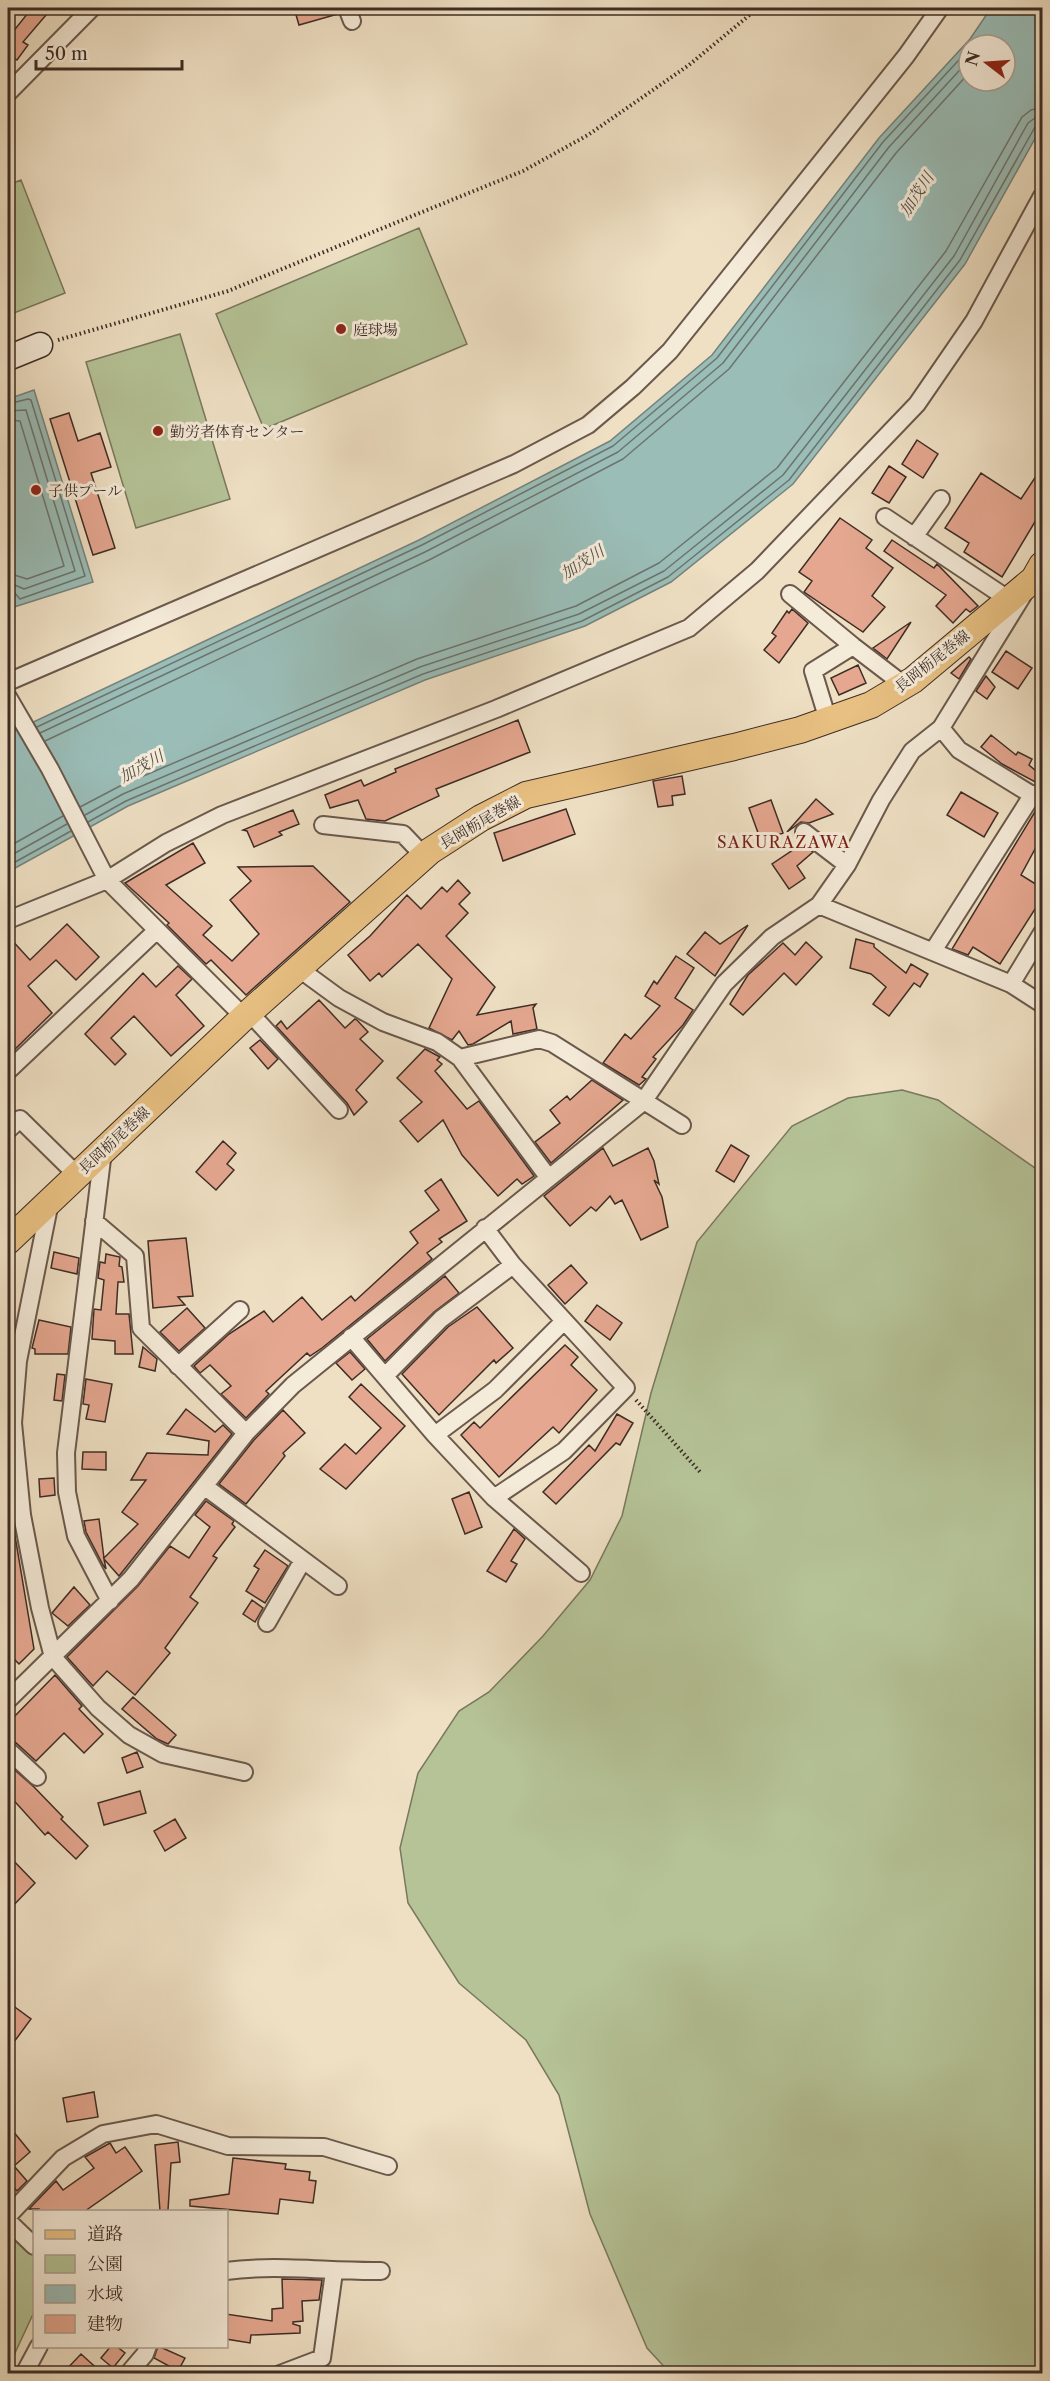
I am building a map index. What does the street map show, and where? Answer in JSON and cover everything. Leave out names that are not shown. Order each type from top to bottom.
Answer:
[{"type":"main road","name":"長岡栃尾巻線","points":[[8,1241],[298,968],[424,856],[481,818],[525,795],[734,747],[871,705],[904,685],[1008,599],[1040,576]]},
{"type":"street","points":[[8,93],[92,8]]},
{"type":"street","points":[[8,682],[514,464],[588,425],[633,387],[670,351],[906,56],[940,8]]},
{"type":"street","points":[[8,920],[107,880],[166,843],[222,815],[496,709],[689,628],[757,571],[917,404],[974,321],[1042,196]]},
{"type":"street","points":[[8,358],[40,345]]},
{"type":"street","points":[[914,537],[941,499]]},
{"type":"street","points":[[885,517],[1008,599]]},
{"type":"street","points":[[8,1701],[110,1601],[151,1556],[246,1433],[293,1385],[484,1228],[643,1102],[724,984],[772,937],[819,905],[847,866],[881,800],[912,751],[941,728],[1040,576]]},
{"type":"street","points":[[790,594],[904,685]]},
{"type":"street","points":[[828,720],[813,671],[853,646]]},
{"type":"street","points":[[8,697],[50,770],[107,880],[156,931],[246,1015],[339,1110]]},
{"type":"street","points":[[933,951],[1038,797],[959,750],[941,728]]},
{"type":"street","points":[[323,825],[403,834],[424,856]]},
{"type":"street","points":[[804,832],[847,866]]},
{"type":"street","points":[[819,905],[1011,984],[1042,1004]]},
{"type":"street","points":[[8,1071],[156,931]]},
{"type":"street","points":[[1011,984],[1042,933]]},
{"type":"street","points":[[298,968],[339,998],[374,1017],[437,1042],[460,1058],[548,1177]]},
{"type":"street","points":[[460,1058],[539,1039],[552,1043],[682,1125]]},
{"type":"street","points":[[8,1130],[20,1119],[77,1175]]},
{"type":"street","points":[[103,1151],[66,1453],[67,1492],[76,1536],[110,1601]]},
{"type":"street","points":[[50,1201],[18,1361],[10,1456],[40,1608],[53,1657],[98,1708],[129,1735],[163,1754],[244,1772]]},
{"type":"street","points":[[94,1221],[135,1256],[141,1328],[246,1433]]},
{"type":"street","points":[[484,1228],[513,1265],[626,1389],[564,1451],[494,1498]]},
{"type":"street","points":[[385,1376],[441,1319],[513,1265]]},
{"type":"street","points":[[178,1366],[240,1310]]},
{"type":"street","points":[[435,1435],[495,1390],[564,1321]]},
{"type":"street","points":[[351,1337],[435,1435],[494,1498],[581,1573]]},
{"type":"street","points":[[204,1486],[338,1586]]},
{"type":"street","points":[[267,1623],[303,1560]]},
{"type":"street","points":[[8,1750],[38,1777]]},
{"type":"street","points":[[33,2245],[8,2219],[63,2158],[103,2134],[156,2124],[228,2146],[324,2146],[388,2166]]},
{"type":"street","points":[[228,2271],[287,2268],[381,2271]]},
{"type":"street","points":[[280,2373],[322,2358],[334,2271]]},
{"type":"street","points":[[24,2373],[38,2348]]},
{"type":"street","points":[[128,2373],[145,2354],[147,2348]]},
{"type":"path","points":[[40,345],[228,291],[523,171],[597,129],[689,64],[758,8]]},
{"type":"path","points":[[626,1389],[700,1472]]},
{"type":"green space","points":[[21,180],[65,293],[9,315],[8,185]]},
{"type":"green space","name":"庭球場","points":[[419,228],[467,344],[264,429],[216,314]]},
{"type":"green space","name":"勤労者体育センター","points":[[180,334],[230,499],[136,528],[86,362]]},
{"type":"green space","points":[[902,1090],[938,1100],[1042,1173],[1042,2373],[670,2373],[647,2348],[590,2214],[559,2095],[526,2040],[459,1983],[408,1903],[400,1848],[418,1773],[459,1711],[489,1692],[543,1636],[590,1580],[622,1516],[651,1393],[697,1242],[792,1126],[848,1098]]},
{"type":"green space","points":[[8,2229],[11,2229],[33,2255],[33,2314],[8,2368]]},
{"type":"water","name":"加茂川","points":[[991,8],[1042,8],[1042,126],[965,264],[793,484],[671,582],[585,626],[425,680],[128,806],[8,872],[8,734],[419,540],[610,441],[712,355],[879,138],[957,53],[957,93],[1017,93],[1017,33],[974,33]]},
{"type":"water","name":"子供プール","points":[[34,390],[93,582],[14,607],[8,587],[8,399]]},
{"type":"building","points":[[32,8],[52,8],[23,42],[28,45],[17,60],[11,56],[8,60],[8,30],[12,33]]},
{"type":"building","points":[[294,8],[337,8],[338,14],[299,25]]},
{"type":"building","points":[[69,413],[78,441],[100,433],[111,467],[91,473],[115,548],[93,555],[50,419]]},
{"type":"building","points":[[917,440],[938,454],[923,478],[902,464]]},
{"type":"building","points":[[889,466],[906,477],[889,503],[872,493]]},
{"type":"building","points":[[1042,467],[1042,510],[1002,577],[964,552],[969,543],[945,528],[981,473],[1021,499]]},
{"type":"building","points":[[840,518],[872,540],[866,548],[893,568],[872,596],[885,607],[863,632],[804,592],[812,581],[799,572]]},
{"type":"building","points":[[892,540],[934,568],[937,564],[978,606],[970,612],[966,609],[953,623],[936,606],[946,595],[884,551]]},
{"type":"building","points":[[792,609],[808,623],[779,663],[764,650],[776,636],[772,633],[787,611],[789,613]]},
{"type":"building","points":[[911,622],[887,659],[873,648]]},
{"type":"building","points":[[1006,651],[1032,668],[1018,689],[992,672]]},
{"type":"building","points":[[969,657],[971,659],[959,679],[951,673]]},
{"type":"building","points":[[858,665],[866,683],[839,695],[831,678]]},
{"type":"building","points":[[986,676],[995,687],[987,699],[976,691]]},
{"type":"building","points":[[518,720],[530,752],[436,789],[439,796],[385,821],[366,819],[358,800],[330,808],[325,795],[361,780],[364,786],[396,772],[395,769]]},
{"type":"building","points":[[991,735],[1016,755],[1018,752],[1032,759],[1029,765],[1042,776],[1039,784],[1002,764],[981,747]]},
{"type":"building","points":[[682,776],[685,794],[672,796],[673,805],[658,807],[653,781]]},
{"type":"building","points":[[961,792],[998,813],[984,837],[947,815]]},
{"type":"building","points":[[816,799],[833,814],[809,823],[801,822],[787,832]]},
{"type":"building","points":[[771,800],[783,833],[761,841],[749,808]]},
{"type":"building","points":[[566,809],[575,834],[503,861],[494,833]]},
{"type":"building","points":[[293,810],[299,824],[279,832],[282,835],[254,847],[247,831],[243,830]]},
{"type":"building","points":[[1036,810],[1042,811],[1042,836],[1021,875],[1042,888],[1042,898],[1000,964],[973,947],[968,955],[952,949]]},
{"type":"building","points":[[193,843],[205,863],[166,885],[212,926],[203,935],[232,961],[259,934],[230,900],[251,881],[238,867],[313,866],[350,902],[246,995],[211,960],[206,964],[167,925],[169,923],[125,883]]},
{"type":"building","points":[[802,844],[813,852],[797,866],[805,878],[789,889],[772,864]]},
{"type":"building","points":[[458,880],[470,893],[459,904],[468,913],[446,936],[495,987],[477,1015],[536,1004],[533,1008],[537,1029],[513,1034],[511,1021],[473,1044],[468,1045],[459,1031],[452,1040],[429,1028],[452,979],[418,944],[382,977],[379,973],[370,981],[348,955],[370,936],[407,895],[421,909],[442,887],[447,892]]},
{"type":"building","points":[[67,924],[99,957],[76,980],[56,960],[28,986],[52,1013],[8,1056],[8,936],[30,960]]},
{"type":"building","points":[[748,925],[715,976],[687,954],[705,932],[720,944]]},
{"type":"building","points":[[856,939],[874,944],[874,947],[906,973],[911,964],[928,974],[920,987],[914,983],[889,1016],[873,1004],[886,987],[871,974],[850,968]]},
{"type":"building","points":[[806,942],[822,957],[796,985],[784,973],[743,1015],[730,1004],[748,975],[783,943],[795,955]]},
{"type":"building","points":[[676,956],[694,968],[675,998],[693,1010],[683,1025],[653,1057],[656,1059],[642,1077],[646,1079],[639,1085],[603,1063],[625,1034],[631,1039],[660,1006],[645,996],[654,981],[657,984]]},
{"type":"building","points":[[178,966],[192,979],[176,995],[204,1026],[171,1056],[134,1016],[111,1038],[126,1054],[115,1065],[85,1034],[143,973],[156,987]]},
{"type":"building","points":[[319,1000],[345,1028],[355,1019],[357,1020],[368,1032],[360,1039],[383,1061],[356,1090],[367,1102],[354,1115],[347,1103],[276,1026],[281,1021],[287,1029]]},
{"type":"building","points":[[260,1040],[278,1059],[268,1069],[250,1048]]},
{"type":"building","points":[[425,1049],[440,1057],[437,1060],[442,1064],[435,1071],[467,1109],[479,1101],[534,1176],[522,1184],[517,1179],[498,1196],[462,1155],[443,1120],[418,1142],[400,1121],[422,1102],[397,1078]]},
{"type":"building","points":[[592,1080],[623,1100],[551,1163],[535,1142],[560,1123],[550,1110],[567,1096],[570,1100]]},
{"type":"building","points":[[223,1141],[236,1153],[227,1164],[234,1170],[216,1190],[196,1172]]},
{"type":"building","points":[[731,1145],[749,1156],[734,1182],[716,1171]]},
{"type":"building","points":[[603,1148],[613,1166],[648,1148],[654,1161],[659,1184],[654,1180],[662,1197],[668,1227],[641,1240],[622,1200],[615,1204],[610,1196],[596,1211],[591,1207],[570,1226],[544,1196]]},
{"type":"building","points":[[441,1179],[467,1221],[439,1239],[442,1242],[427,1253],[432,1259],[322,1348],[310,1356],[307,1353],[266,1391],[269,1394],[246,1418],[221,1394],[231,1386],[210,1365],[200,1373],[194,1366],[229,1334],[264,1311],[273,1322],[302,1297],[322,1320],[351,1296],[355,1301],[418,1243],[410,1232],[439,1210],[425,1191]]},
{"type":"building","points":[[186,1238],[193,1296],[178,1297],[185,1305],[153,1308],[148,1241]]},
{"type":"building","points":[[54,1252],[79,1258],[77,1274],[51,1268]]},
{"type":"building","points":[[106,1254],[120,1257],[119,1266],[122,1267],[124,1282],[118,1282],[116,1314],[129,1314],[133,1354],[115,1354],[115,1341],[92,1339],[94,1309],[101,1310],[104,1280],[98,1278],[100,1262],[105,1263]]},
{"type":"building","points":[[571,1265],[587,1283],[565,1304],[548,1285]]},
{"type":"building","points":[[445,1276],[459,1293],[434,1312],[385,1361],[367,1339]]},
{"type":"building","points":[[597,1305],[622,1323],[610,1340],[585,1321]]},
{"type":"building","points":[[477,1307],[513,1348],[496,1363],[494,1360],[439,1415],[402,1374],[448,1327]]},
{"type":"building","points":[[187,1308],[205,1328],[179,1351],[160,1332]]},
{"type":"building","points":[[39,1320],[71,1327],[68,1354],[35,1354],[35,1349],[32,1348]]},
{"type":"building","points":[[565,1345],[578,1357],[571,1365],[597,1390],[559,1433],[553,1427],[499,1477],[461,1435],[474,1422],[480,1428]]},
{"type":"building","points":[[143,1347],[157,1359],[155,1371],[139,1367]]},
{"type":"building","points":[[350,1352],[365,1369],[352,1380],[336,1363]]},
{"type":"building","points":[[57,1374],[65,1375],[62,1401],[54,1400]]},
{"type":"building","points":[[86,1379],[112,1384],[105,1422],[86,1419],[89,1405],[83,1404]]},
{"type":"building","points":[[361,1384],[405,1426],[346,1489],[320,1469],[345,1444],[356,1454],[381,1428],[349,1397]]},
{"type":"building","points":[[186,1409],[215,1432],[223,1425],[232,1434],[119,1576],[104,1559],[106,1569],[103,1565],[86,1532],[84,1521],[99,1519],[104,1558],[138,1524],[122,1512],[146,1480],[131,1480],[147,1453],[208,1455],[209,1441],[167,1434]]},
{"type":"building","points":[[283,1410],[305,1433],[283,1453],[285,1456],[246,1504],[219,1484],[254,1440]]},
{"type":"building","points":[[617,1414],[633,1423],[620,1445],[616,1443],[556,1504],[543,1492],[589,1445],[595,1451]]},
{"type":"building","points":[[83,1452],[106,1452],[106,1470],[82,1469]]},
{"type":"building","points":[[54,1478],[55,1495],[40,1497],[39,1479]]},
{"type":"building","points":[[469,1492],[482,1527],[465,1534],[452,1499]]},
{"type":"building","points":[[206,1501],[234,1521],[232,1524],[235,1527],[213,1556],[217,1558],[190,1597],[198,1603],[165,1648],[170,1653],[135,1695],[107,1671],[93,1686],[67,1657],[138,1586],[170,1546],[189,1558],[210,1527],[195,1515]]},
{"type":"building","points":[[8,1524],[13,1524],[34,1649],[19,1664],[8,1653]]},
{"type":"building","points":[[514,1529],[525,1539],[511,1561],[517,1564],[506,1582],[487,1571]]},
{"type":"building","points":[[265,1550],[288,1566],[265,1603],[246,1591],[259,1569],[254,1566]]},
{"type":"building","points":[[74,1587],[90,1605],[68,1626],[52,1613]]},
{"type":"building","points":[[252,1600],[263,1608],[255,1622],[243,1614]]},
{"type":"building","points":[[55,1675],[82,1706],[79,1709],[103,1734],[84,1753],[64,1733],[36,1761],[15,1742],[8,1740],[8,1723]]},
{"type":"building","points":[[133,1697],[176,1735],[168,1744],[157,1739],[122,1709]]},
{"type":"building","points":[[137,1752],[143,1767],[127,1773],[122,1758]]},
{"type":"building","points":[[8,1764],[34,1787],[88,1846],[76,1859],[48,1832],[45,1835],[8,1794]]},
{"type":"building","points":[[140,1791],[146,1813],[104,1825],[98,1803]]},
{"type":"building","points":[[175,1819],[186,1838],[165,1851],[154,1831]]},
{"type":"building","points":[[8,1855],[35,1883],[8,1911]]},
{"type":"building","points":[[8,2002],[31,2019],[8,2050]]},
{"type":"building","points":[[94,2092],[98,2117],[67,2122],[63,2098]]},
{"type":"building","points":[[8,2125],[30,2152],[14,2166],[27,2181],[17,2191],[8,2181]]},
{"type":"building","points":[[178,2142],[180,2162],[171,2163],[168,2210],[160,2210],[155,2145]]},
{"type":"building","points":[[110,2143],[116,2153],[125,2147],[142,2171],[86,2210],[29,2209],[56,2181],[63,2190],[94,2168],[85,2157]]},
{"type":"building","points":[[233,2158],[286,2164],[285,2169],[310,2172],[309,2180],[316,2181],[313,2203],[280,2199],[278,2214],[190,2206],[190,2200],[229,2194]]},
{"type":"building","points":[[282,2279],[322,2280],[319,2300],[302,2301],[303,2321],[293,2322],[300,2326],[300,2333],[251,2335],[250,2343],[228,2339],[228,2314],[272,2321],[272,2309],[283,2308]]},
{"type":"building","points":[[109,2348],[119,2348],[125,2353],[113,2368],[101,2358]]},
{"type":"building","points":[[157,2348],[162,2348],[185,2358],[178,2371],[154,2358]]},
{"type":"building","points":[[81,2354],[102,2373],[63,2373]]},
{"type":"place","name":"庭球場","points":[[341,329]]},
{"type":"place","name":"勤労者体育センター","points":[[158,431]]},
{"type":"place","name":"子供プール","points":[[36,490]]},
{"type":"district","name":"SAKURAZAWA","points":[[784,842]]}]
